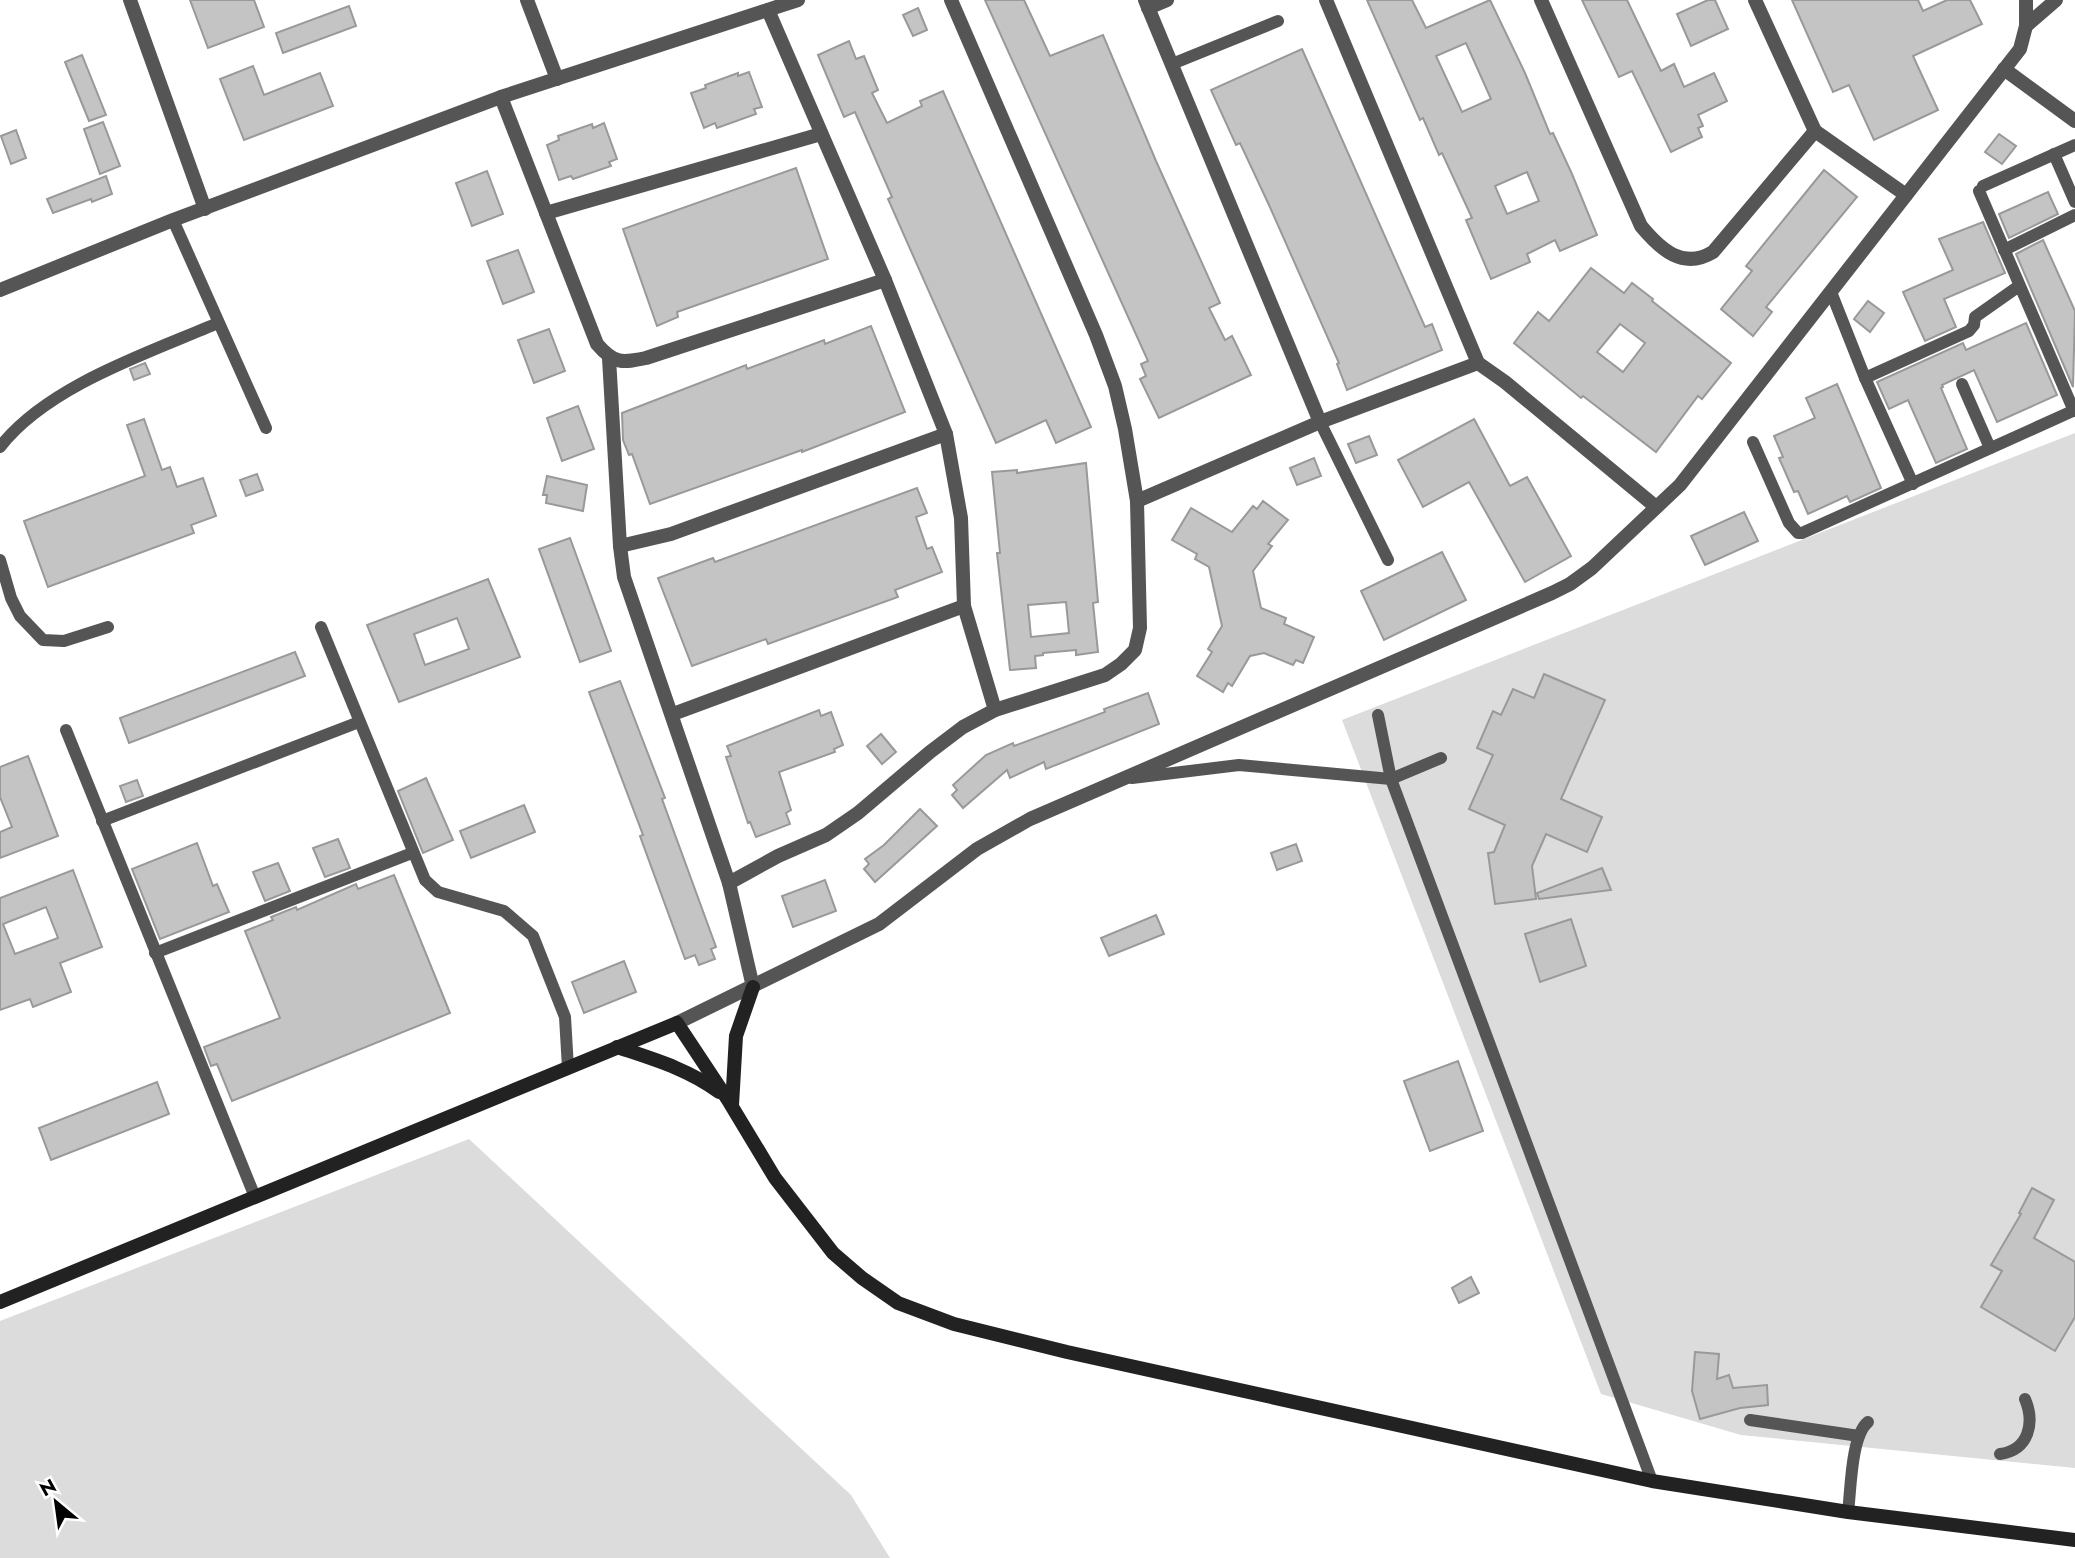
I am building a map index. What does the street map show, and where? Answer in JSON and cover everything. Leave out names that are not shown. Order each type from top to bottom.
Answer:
[{"type":"street","points":[[130,0],[205,209]]},
{"type":"street","points":[[527,0],[557,79]]},
{"type":"street","points":[[0,290],[173,220],[501,97],[797,0]]},
{"type":"street","points":[[729,883],[778,856],[825,835],[858,813],[963,727],[995,710],[1105,675],[1135,650],[1140,628],[1137,501],[1115,386],[1091,323],[951,0]]},
{"type":"street","points":[[1167,0],[1147,4],[1320,422]]},
{"type":"street","points":[[1326,0],[1478,363],[1505,382],[1656,507]]},
{"type":"street","points":[[1542,0],[1641,226],[1650,237],[1683,261],[1699,260],[1713,252],[1815,131]]},
{"type":"street","points":[[1755,0],[1815,131],[1906,195]]},
{"type":"street","points":[[1,1298],[255,1197],[677,1023],[879,924],[978,849],[1030,819],[1116,779],[1570,584],[1592,568],[1680,485],[1831,292],[2020,49],[2026,26],[2026,0]]},
{"type":"street","points":[[2026,26],[2056,0]]},
{"type":"street","points":[[768,10],[885,280],[946,434],[961,518],[964,606],[995,710]]},
{"type":"street","points":[[2004,69],[2075,121]]},
{"type":"street","points":[[501,97],[597,344],[608,358],[624,577],[729,883],[753,987],[736,1036],[730,1103]]},
{"type":"street","points":[[546,213],[821,134]]},
{"type":"street","points":[[608,358],[626,362],[646,358],[885,280]]},
{"type":"street","points":[[1137,501],[1320,422],[1478,363]]},
{"type":"street","points":[[620,546],[671,534],[946,434]]},
{"type":"street","points":[[673,714],[964,606]]},
{"type":"street","points":[[677,1023],[775,1178],[833,1252],[862,1278],[898,1303],[954,1324],[1067,1352],[1652,1481],[1848,1512],[2075,1540]]},
{"type":"street","points":[[617,1047],[659,1060],[701,1079],[730,1103]]},
{"type":"lane","points":[[1172,64],[1278,21]]},
{"type":"lane","points":[[1753,442],[1789,523],[1798,533],[1806,532],[2074,410],[2019,286],[1981,189],[2075,145]]},
{"type":"lane","points":[[2054,154],[2075,202]]},
{"type":"lane","points":[[2004,250],[2074,219]]},
{"type":"lane","points":[[173,220],[266,428]]},
{"type":"lane","points":[[1865,378],[1969,331],[1974,325],[1975,317],[2019,286]]},
{"type":"lane","points":[[1831,292],[1865,378],[1913,484]]},
{"type":"lane","points":[[0,447],[14,428],[83,381],[218,323]]},
{"type":"lane","points":[[1962,384],[1990,449]]},
{"type":"lane","points":[[1320,422],[1388,560]]},
{"type":"lane","points":[[0,560],[11,598],[20,617],[43,640],[64,641],[108,627]]},
{"type":"lane","points":[[321,626],[425,880],[431,887],[456,898],[503,911],[533,936],[565,1017],[568,1068]]},
{"type":"lane","points":[[1378,715],[1391,779],[1652,1481]]},
{"type":"lane","points":[[102,821],[359,722]]},
{"type":"lane","points":[[66,730],[255,1197]]},
{"type":"lane","points":[[1116,779],[1239,765],[1391,779],[1441,758]]},
{"type":"lane","points":[[155,953],[412,853]]},
{"type":"lane","points":[[2000,1454],[2012,1452],[2024,1442],[2031,1412],[2025,1399]]},
{"type":"lane","points":[[1750,1420],[1859,1436]]},
{"type":"lane","points":[[1848,1512],[1859,1436],[1868,1422]]},
{"type":"shaded area","points":[[2075,433],[2075,1468],[1741,1435],[1601,1394],[1342,720]]},
{"type":"shaded area","points":[[469,1139],[851,1495],[890,1558],[0,1558],[0,1321]]},
{"type":"building","points":[[190,0],[254,0],[264,27],[208,48]]},
{"type":"building","points":[[985,0],[1024,0],[1050,56],[1103,35],[1220,303],[1209,308],[1225,340],[1232,336],[1251,375],[1159,418],[1140,379],[1146,376],[1141,364],[1148,361]]},
{"type":"building","points":[[1367,0],[1412,0],[1426,28],[1490,0],[1525,73],[1550,134],[1553,133],[1572,174],[1597,235],[1560,251],[1555,240],[1527,254],[1530,262],[1491,279],[1466,220],[1472,218],[1442,153],[1439,155],[1423,118],[1420,120]],"holes":[[[1466,43],[1491,99],[1462,112],[1436,56]],[[1527,172],[1539,201],[1507,214],[1495,186]]]},
{"type":"building","points":[[1582,0],[1627,0],[1661,71],[1674,64],[1684,87],[1714,73],[1727,101],[1698,115],[1703,126],[1698,128],[1702,137],[1671,152],[1632,71],[1619,77]]},
{"type":"building","points":[[1708,0],[1715,0],[1728,29],[1691,46],[1677,14]]},
{"type":"building","points":[[1792,0],[1918,0],[1923,11],[1947,0],[1970,0],[1982,24],[1913,56],[1938,110],[1874,140],[1849,85],[1833,92]]},
{"type":"building","points":[[349,6],[356,26],[283,53],[276,33]]},
{"type":"building","points":[[918,8],[927,30],[913,36],[903,15]]},
{"type":"building","points":[[849,41],[856,59],[864,56],[878,90],[872,93],[887,123],[922,106],[920,101],[943,91],[1091,427],[1056,443],[1046,420],[996,443],[888,199],[892,197],[855,112],[844,117],[818,55]]},
{"type":"building","points":[[1302,49],[1425,327],[1432,324],[1442,350],[1347,390],[1337,364],[1339,363],[1269,205],[1240,143],[1236,145],[1211,90]]},
{"type":"building","points":[[82,55],[106,115],[89,121],[65,62]]},
{"type":"building","points":[[253,66],[264,95],[320,73],[333,106],[244,140],[220,79]]},
{"type":"building","points":[[749,72],[762,107],[754,109],[756,114],[717,128],[715,123],[704,128],[691,93],[738,73],[738,76]]},
{"type":"building","points":[[103,122],[120,166],[100,174],[84,129]]},
{"type":"building","points":[[604,123],[617,159],[609,162],[611,166],[573,179],[571,176],[559,180],[547,145],[559,140],[558,136],[592,124],[593,128]]},
{"type":"building","points":[[16,130],[26,158],[11,164],[1,136]]},
{"type":"building","points":[[1999,134],[2016,146],[2002,164],[1985,152]]},
{"type":"building","points":[[796,168],[828,259],[677,312],[678,317],[657,326],[623,229]]},
{"type":"building","points":[[1824,170],[1857,197],[1766,307],[1772,312],[1753,336],[1721,309],[1752,271],[1746,266]]},
{"type":"building","points":[[487,171],[503,214],[472,226],[456,183]]},
{"type":"building","points":[[106,176],[112,194],[53,213],[47,199]]},
{"type":"building","points":[[2048,192],[2058,214],[2009,238],[1999,214]]},
{"type":"building","points":[[1983,222],[2005,273],[1944,299],[1956,327],[1925,341],[1903,292],[1953,270],[1939,239]]},
{"type":"building","points":[[2043,240],[2075,311],[2073,387],[2016,254]]},
{"type":"building","points":[[518,250],[534,292],[503,304],[487,261]]},
{"type":"building","points":[[1591,268],[1624,293],[1632,283],[1731,363],[1702,399],[1698,396],[1656,452],[1583,396],[1581,398],[1514,343],[1538,312],[1549,321]],"holes":[[[1620,324],[1645,343],[1623,372],[1597,352]]]},
{"type":"building","points":[[1868,301],[1884,313],[1870,332],[1854,319]]},
{"type":"building","points":[[2026,323],[2057,395],[1997,422],[1974,370],[1942,385],[1967,449],[1936,463],[1908,400],[1889,409],[1877,382],[1963,343],[1966,350]]},
{"type":"building","points":[[871,326],[905,412],[802,452],[650,504],[632,454],[629,455],[623,440],[622,413],[746,365],[747,369],[824,340],[825,344]]},
{"type":"building","points":[[549,329],[565,371],[534,383],[518,340]]},
{"type":"building","points":[[145,363],[150,374],[134,380],[130,369]]},
{"type":"building","points":[[1837,384],[1881,488],[1850,502],[1847,496],[1808,514],[1798,491],[1794,492],[1779,458],[1783,457],[1774,436],[1815,418],[1806,398]]},
{"type":"building","points":[[578,406],[594,449],[562,461],[547,418]]},
{"type":"building","points":[[144,419],[162,470],[170,467],[177,487],[203,478],[216,516],[191,525],[194,533],[48,587],[24,521],[145,476],[127,425]]},
{"type":"building","points":[[1474,419],[1510,486],[1527,477],[1571,556],[1525,582],[1469,482],[1423,507],[1398,460]]},
{"type":"building","points":[[1369,436],[1377,455],[1356,463],[1348,444]]},
{"type":"building","points":[[1314,458],[1321,476],[1297,485],[1290,468]]},
{"type":"building","points":[[1086,463],[1098,602],[1093,603],[1098,652],[1076,655],[1076,650],[1043,653],[1035,656],[1036,668],[1010,670],[997,553],[1000,553],[992,472],[1017,470],[1017,473]],"holes":[[[1066,602],[1069,633],[1031,637],[1028,605]]]},
{"type":"building","points":[[257,474],[263,490],[246,496],[240,480]]},
{"type":"building","points":[[547,476],[587,485],[583,511],[546,503],[547,495],[543,495]]},
{"type":"building","points":[[917,488],[927,513],[916,517],[927,549],[932,547],[942,572],[895,590],[898,597],[768,644],[766,639],[692,666],[658,578],[713,558],[715,562]]},
{"type":"building","points":[[1263,501],[1288,520],[1268,544],[1272,546],[1253,571],[1261,608],[1286,618],[1284,624],[1314,637],[1303,663],[1296,660],[1293,665],[1264,653],[1250,656],[1232,686],[1228,683],[1223,692],[1197,676],[1212,652],[1208,649],[1222,626],[1209,567],[1195,559],[1197,554],[1172,540],[1191,508],[1232,532],[1253,506],[1257,509]]},
{"type":"building","points":[[1744,512],[1758,541],[1705,565],[1691,536]]},
{"type":"building","points":[[570,538],[611,651],[580,662],[539,549]]},
{"type":"building","points":[[1442,552],[1466,600],[1384,640],[1361,591]]},
{"type":"building","points":[[488,579],[520,657],[399,702],[367,625]],"holes":[[[457,618],[469,649],[425,665],[414,634]]]},
{"type":"building","points":[[295,652],[305,676],[129,743],[120,718]]},
{"type":"building","points":[[1544,674],[1605,700],[1561,799],[1602,817],[1587,852],[1546,834],[1532,866],[1536,899],[1495,904],[1488,853],[1494,852],[1505,825],[1469,809],[1493,755],[1477,748],[1493,711],[1501,715],[1513,689],[1534,698]]},
{"type":"building","points":[[620,681],[665,798],[662,799],[716,947],[711,949],[715,959],[699,965],[695,955],[685,959],[640,836],[643,835],[589,692]]},
{"type":"building","points":[[1148,693],[1159,724],[1046,769],[1044,762],[1010,778],[1007,770],[963,808],[952,795],[957,790],[953,785],[986,755],[1013,743],[1014,746],[1105,712],[1104,709]]},
{"type":"building","points":[[819,710],[821,716],[831,712],[843,745],[834,749],[835,752],[779,772],[791,810],[786,813],[790,824],[756,837],[750,822],[748,823],[726,757],[731,756],[727,746]]},
{"type":"building","points":[[881,734],[896,752],[882,764],[867,746]]},
{"type":"building","points":[[28,756],[58,836],[0,858],[0,832],[12,827],[0,797],[0,767]]},
{"type":"building","points":[[426,778],[453,840],[423,853],[398,791]]},
{"type":"building","points":[[137,780],[143,796],[126,802],[120,786]]},
{"type":"building","points":[[524,805],[535,832],[471,858],[460,831]]},
{"type":"building","points":[[920,809],[937,826],[875,882],[864,869],[869,864],[865,859],[884,845]]},
{"type":"building","points":[[338,839],[350,868],[325,877],[313,848]]},
{"type":"building","points":[[197,843],[213,886],[217,884],[229,912],[160,939],[132,869]]},
{"type":"building","points":[[1296,844],[1302,861],[1277,870],[1271,853]]},
{"type":"building","points":[[278,863],[290,891],[265,901],[253,872]]},
{"type":"building","points":[[1602,868],[1611,890],[1539,899],[1537,893]]},
{"type":"building","points":[[73,870],[102,947],[60,963],[71,992],[33,1007],[30,999],[0,1010],[0,898]],"holes":[[[46,907],[58,938],[15,954],[3,924]]]},
{"type":"building","points":[[394,875],[450,1013],[232,1101],[217,1064],[211,1066],[204,1047],[280,1018],[245,931],[273,920],[271,917],[296,907],[297,910],[356,884],[358,889]]},
{"type":"building","points":[[825,880],[836,911],[793,927],[782,896]]},
{"type":"building","points":[[1156,915],[1164,934],[1109,956],[1101,938]]},
{"type":"building","points":[[1571,919],[1586,966],[1540,982],[1525,934]]},
{"type":"building","points":[[624,961],[636,992],[584,1013],[572,982]]},
{"type":"building","points":[[1458,1061],[1483,1131],[1430,1151],[1404,1081]]},
{"type":"building","points":[[157,1082],[169,1114],[51,1160],[39,1128]]},
{"type":"building","points":[[2032,1188],[2054,1200],[2034,1238],[2075,1262],[2075,1317],[2055,1351],[1981,1307],[2002,1271],[1991,1265],[2021,1214],[2019,1213]]},
{"type":"building","points":[[1471,1277],[1479,1293],[1459,1303],[1452,1288]]},
{"type":"building","points":[[1695,1352],[1719,1354],[1717,1379],[1729,1375],[1733,1388],[1767,1385],[1768,1405],[1740,1408],[1700,1419],[1692,1391]]}]
